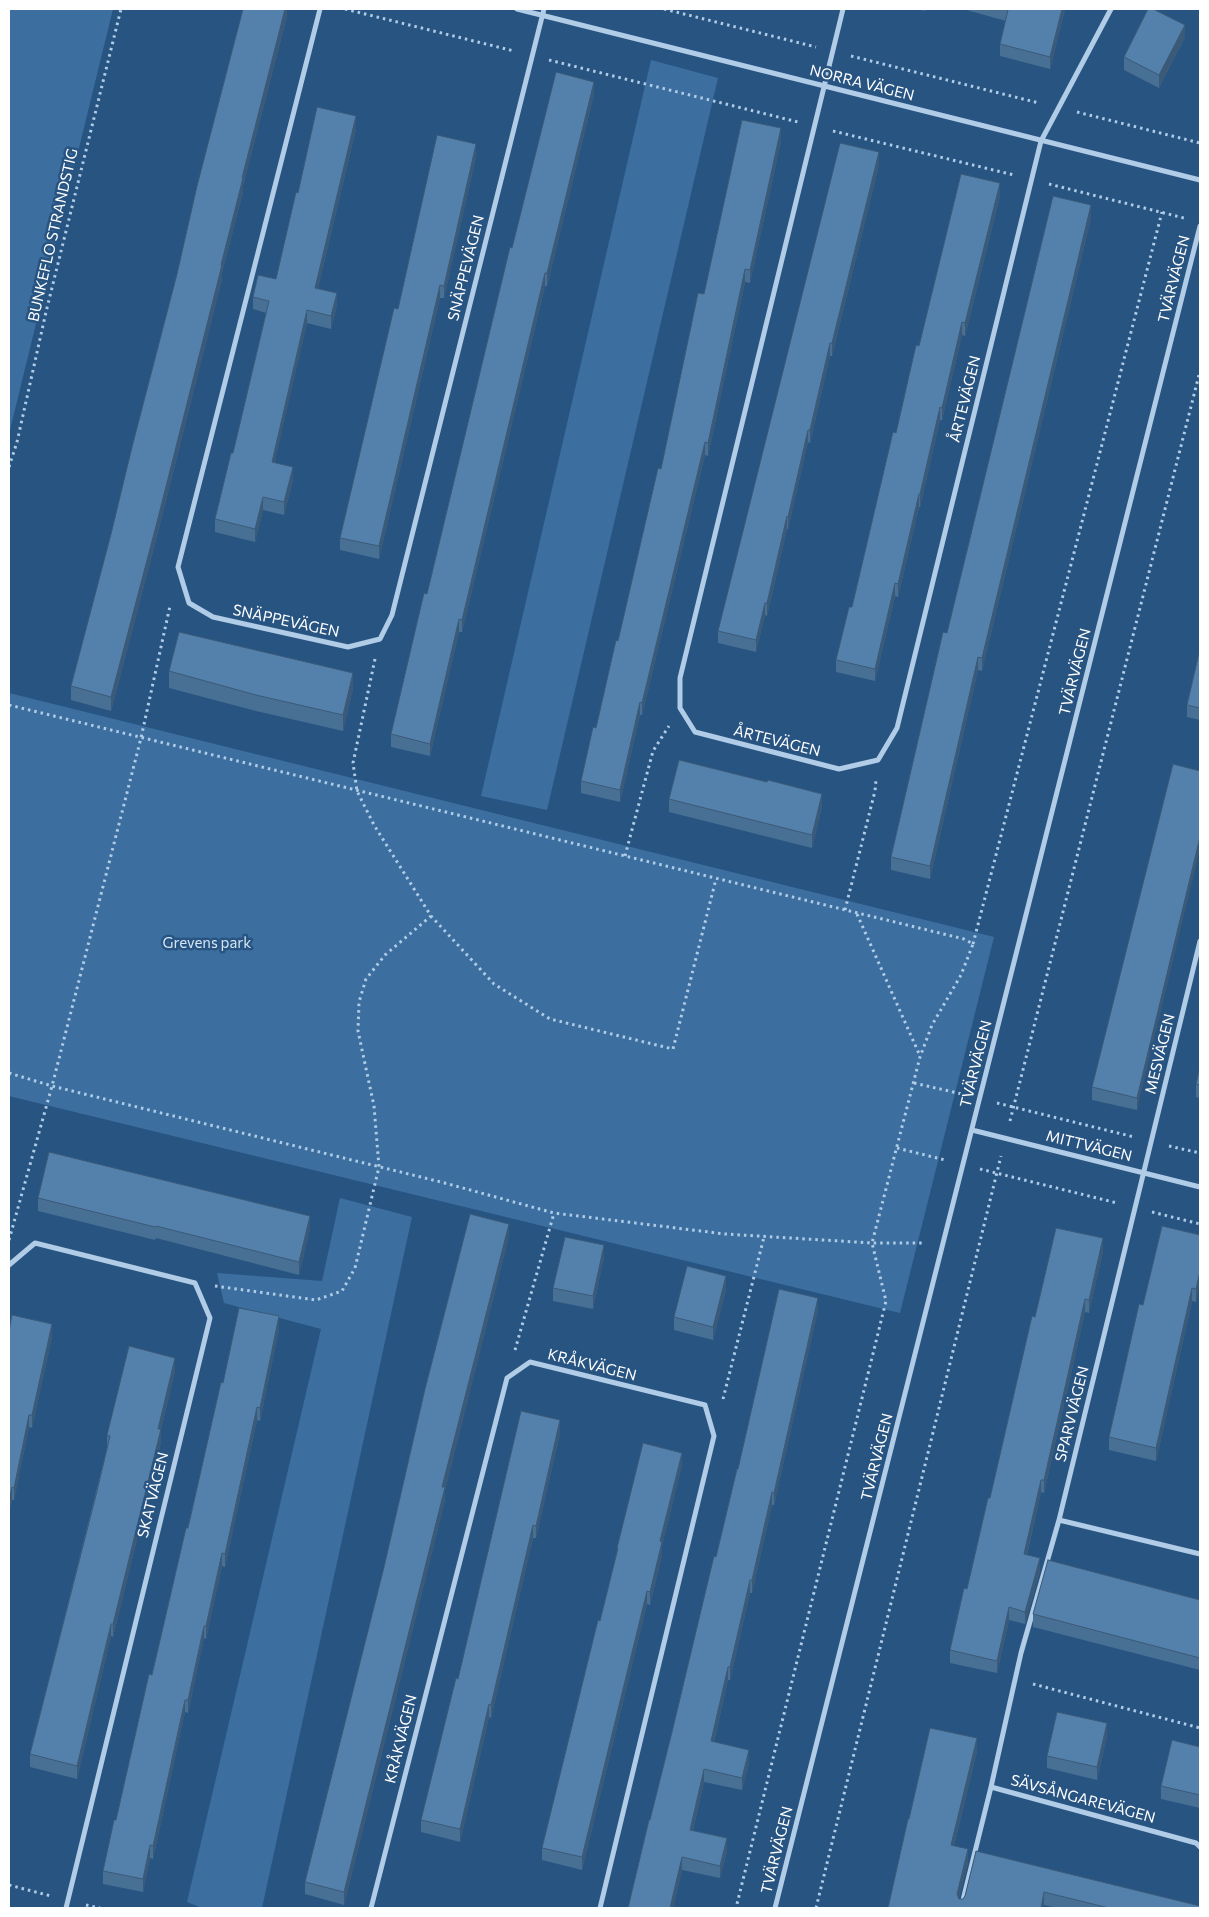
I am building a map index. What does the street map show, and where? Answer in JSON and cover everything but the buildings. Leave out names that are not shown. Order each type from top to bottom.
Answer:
[{"type":"street","name":"SNÄPPEVÄGEN","points":[[320,9],[178,567],[189,603],[213,618],[348,647],[380,639],[392,614],[544,9]]},
{"type":"street","name":"NORRA VÄGEN","points":[[517,9],[1200,180]]},
{"type":"street","points":[[680,708],[680,678],[842,9]]},
{"type":"street","name":"ÅRTEVÄGEN","points":[[680,708],[695,732],[704,735],[839,770],[878,760],[897,728],[1042,141],[1111,9]]},
{"type":"street","name":"TVÄRVÄGEN","points":[[776,1908],[1200,226]]},
{"type":"street","name":"MESVÄGEN","points":[[1144,1173],[1200,941]]},
{"type":"street","name":"MITTVÄGEN","points":[[972,1130],[1200,1187]]},
{"type":"street","name":"SPARVVÄGEN","points":[[991,1787],[1015,1680],[1059,1520],[1144,1173]]},
{"type":"street","points":[[9,1264],[35,1243],[195,1283]]},
{"type":"street","name":"SKATVÄGEN","points":[[66,1908],[210,1318],[195,1283]]},
{"type":"street","name":"KRÅKVÄGEN","points":[[371,1908],[507,1378],[530,1362],[704,1406],[714,1436]]},
{"type":"street","points":[[600,1908],[714,1436]]},
{"type":"street","points":[[1059,1520],[1200,1554]]},
{"type":"street","name":"SÄVSÅNGAREVÄGEN","points":[[961,1908],[991,1787],[1196,1843],[1200,1847]]},
{"type":"path","name":"BUNKEFLO STRANDSTIG","points":[[9,467],[17,442],[48,302],[121,9]]},
{"type":"path","points":[[345,9],[1191,220]]},
{"type":"path","points":[[664,9],[1200,143]]},
{"type":"path","points":[[736,1908],[886,1301],[872,1243],[920,1057],[932,1025],[961,975],[973,944],[1162,212]]},
{"type":"path","points":[[9,1241],[52,1086],[141,738],[170,605]]},
{"type":"path","points":[[380,639],[353,764],[357,791],[374,825],[431,916],[494,984],[550,1019],[673,1049],[716,879]]},
{"type":"path","points":[[9,705],[964,939],[973,944]]},
{"type":"path","points":[[625,856],[654,751],[680,708]]},
{"type":"path","points":[[845,910],[875,791],[878,760]]},
{"type":"path","points":[[856,913],[920,1057]]},
{"type":"path","points":[[195,1283],[316,1300],[342,1291],[355,1268],[379,1166],[374,1106],[358,1031],[359,1002],[366,979],[386,955],[431,916]]},
{"type":"path","points":[[9,1073],[52,1086],[379,1166],[554,1213],[725,1234],[872,1243],[944,1244]]},
{"type":"path","points":[[914,1082],[1200,1153]]},
{"type":"path","points":[[897,1148],[1200,1224]]},
{"type":"path","points":[[507,1378],[554,1213]]},
{"type":"path","points":[[714,1436],[764,1237]]},
{"type":"path","points":[[1015,1680],[1200,1728]]},
{"type":"green space","points":[[9,9],[113,9],[9,434]]},
{"type":"green space","points":[[651,60],[718,78],[547,810],[481,796]]},
{"type":"green space","name":"Grevens park","points":[[9,693],[994,937],[900,1313],[9,1096]]},
{"type":"green space","points":[[340,1198],[412,1217],[262,1908],[202,1908],[187,1902],[321,1329],[224,1303],[217,1273],[322,1281]]}]
